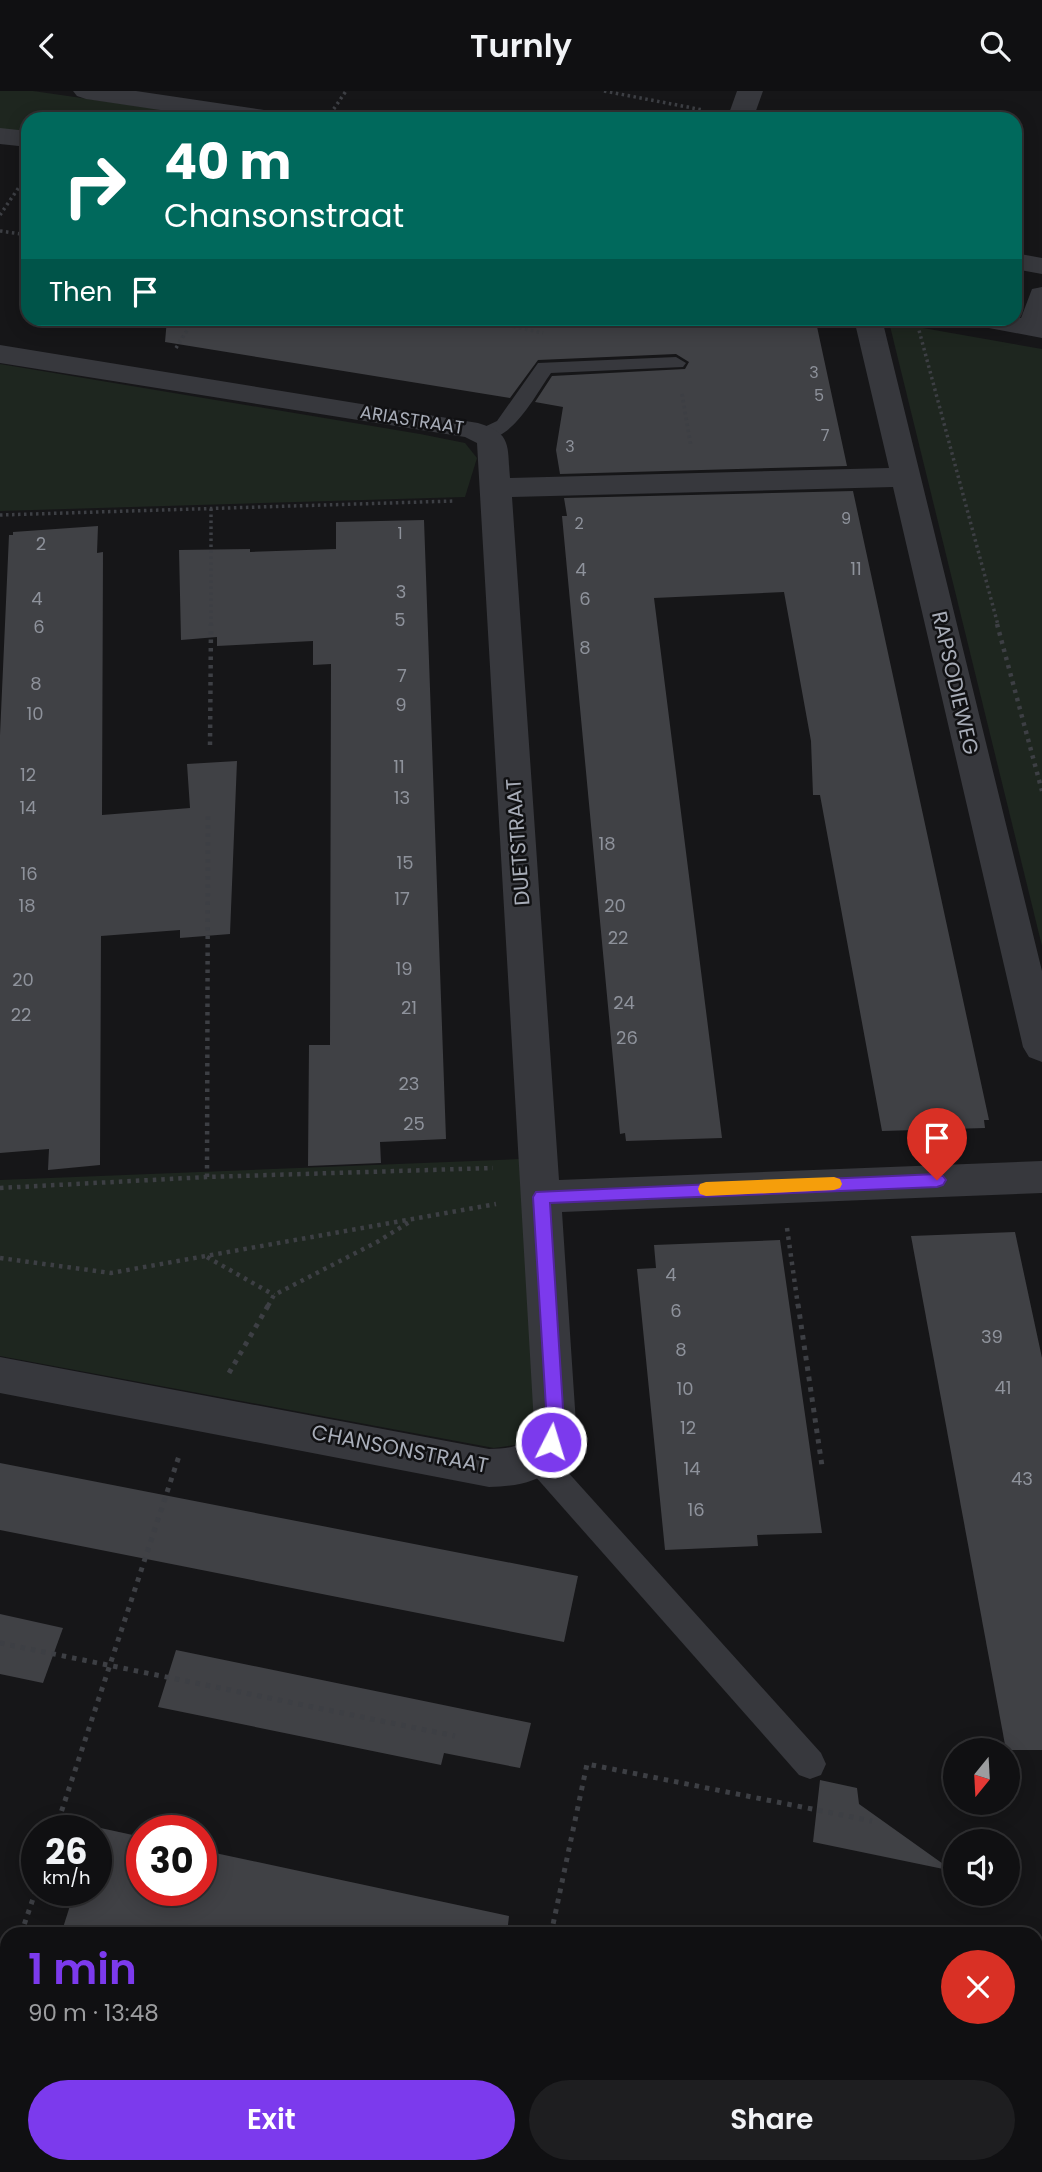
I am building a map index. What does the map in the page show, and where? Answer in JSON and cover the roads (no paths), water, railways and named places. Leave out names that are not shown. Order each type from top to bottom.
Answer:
[{"type":"street","points":[[86,91],[225,112]]},
{"type":"street","points":[[742,112],[750,91]]},
{"type":"street","points":[[0,135],[21,138]]},
{"type":"street","points":[[1022,262],[1042,266]]},
{"type":"street","points":[[1037,329],[1042,295]]},
{"type":"street","name":"RAPSODIEWEG","points":[[870,326],[1042,1047]]},
{"type":"street","name":"ARIASTRAAT","points":[[0,354],[455,426],[485,434],[492,440],[496,494]]},
{"type":"street","points":[[496,494],[907,477]]},
{"type":"street","name":"DUETSTRAAT","points":[[496,494],[540,1182]]},
{"type":"street","points":[[537,1458],[551,1442],[555,1424],[540,1182],[780,1186],[1042,1177]]},
{"type":"street","name":"CHANSONSTRAAT","points":[[0,1375],[489,1468],[520,1468],[537,1458]]},
{"type":"lane","points":[[485,434],[504,425],[545,367],[676,363]]},
{"type":"lane","points":[[537,1458],[810,1764]]}]
